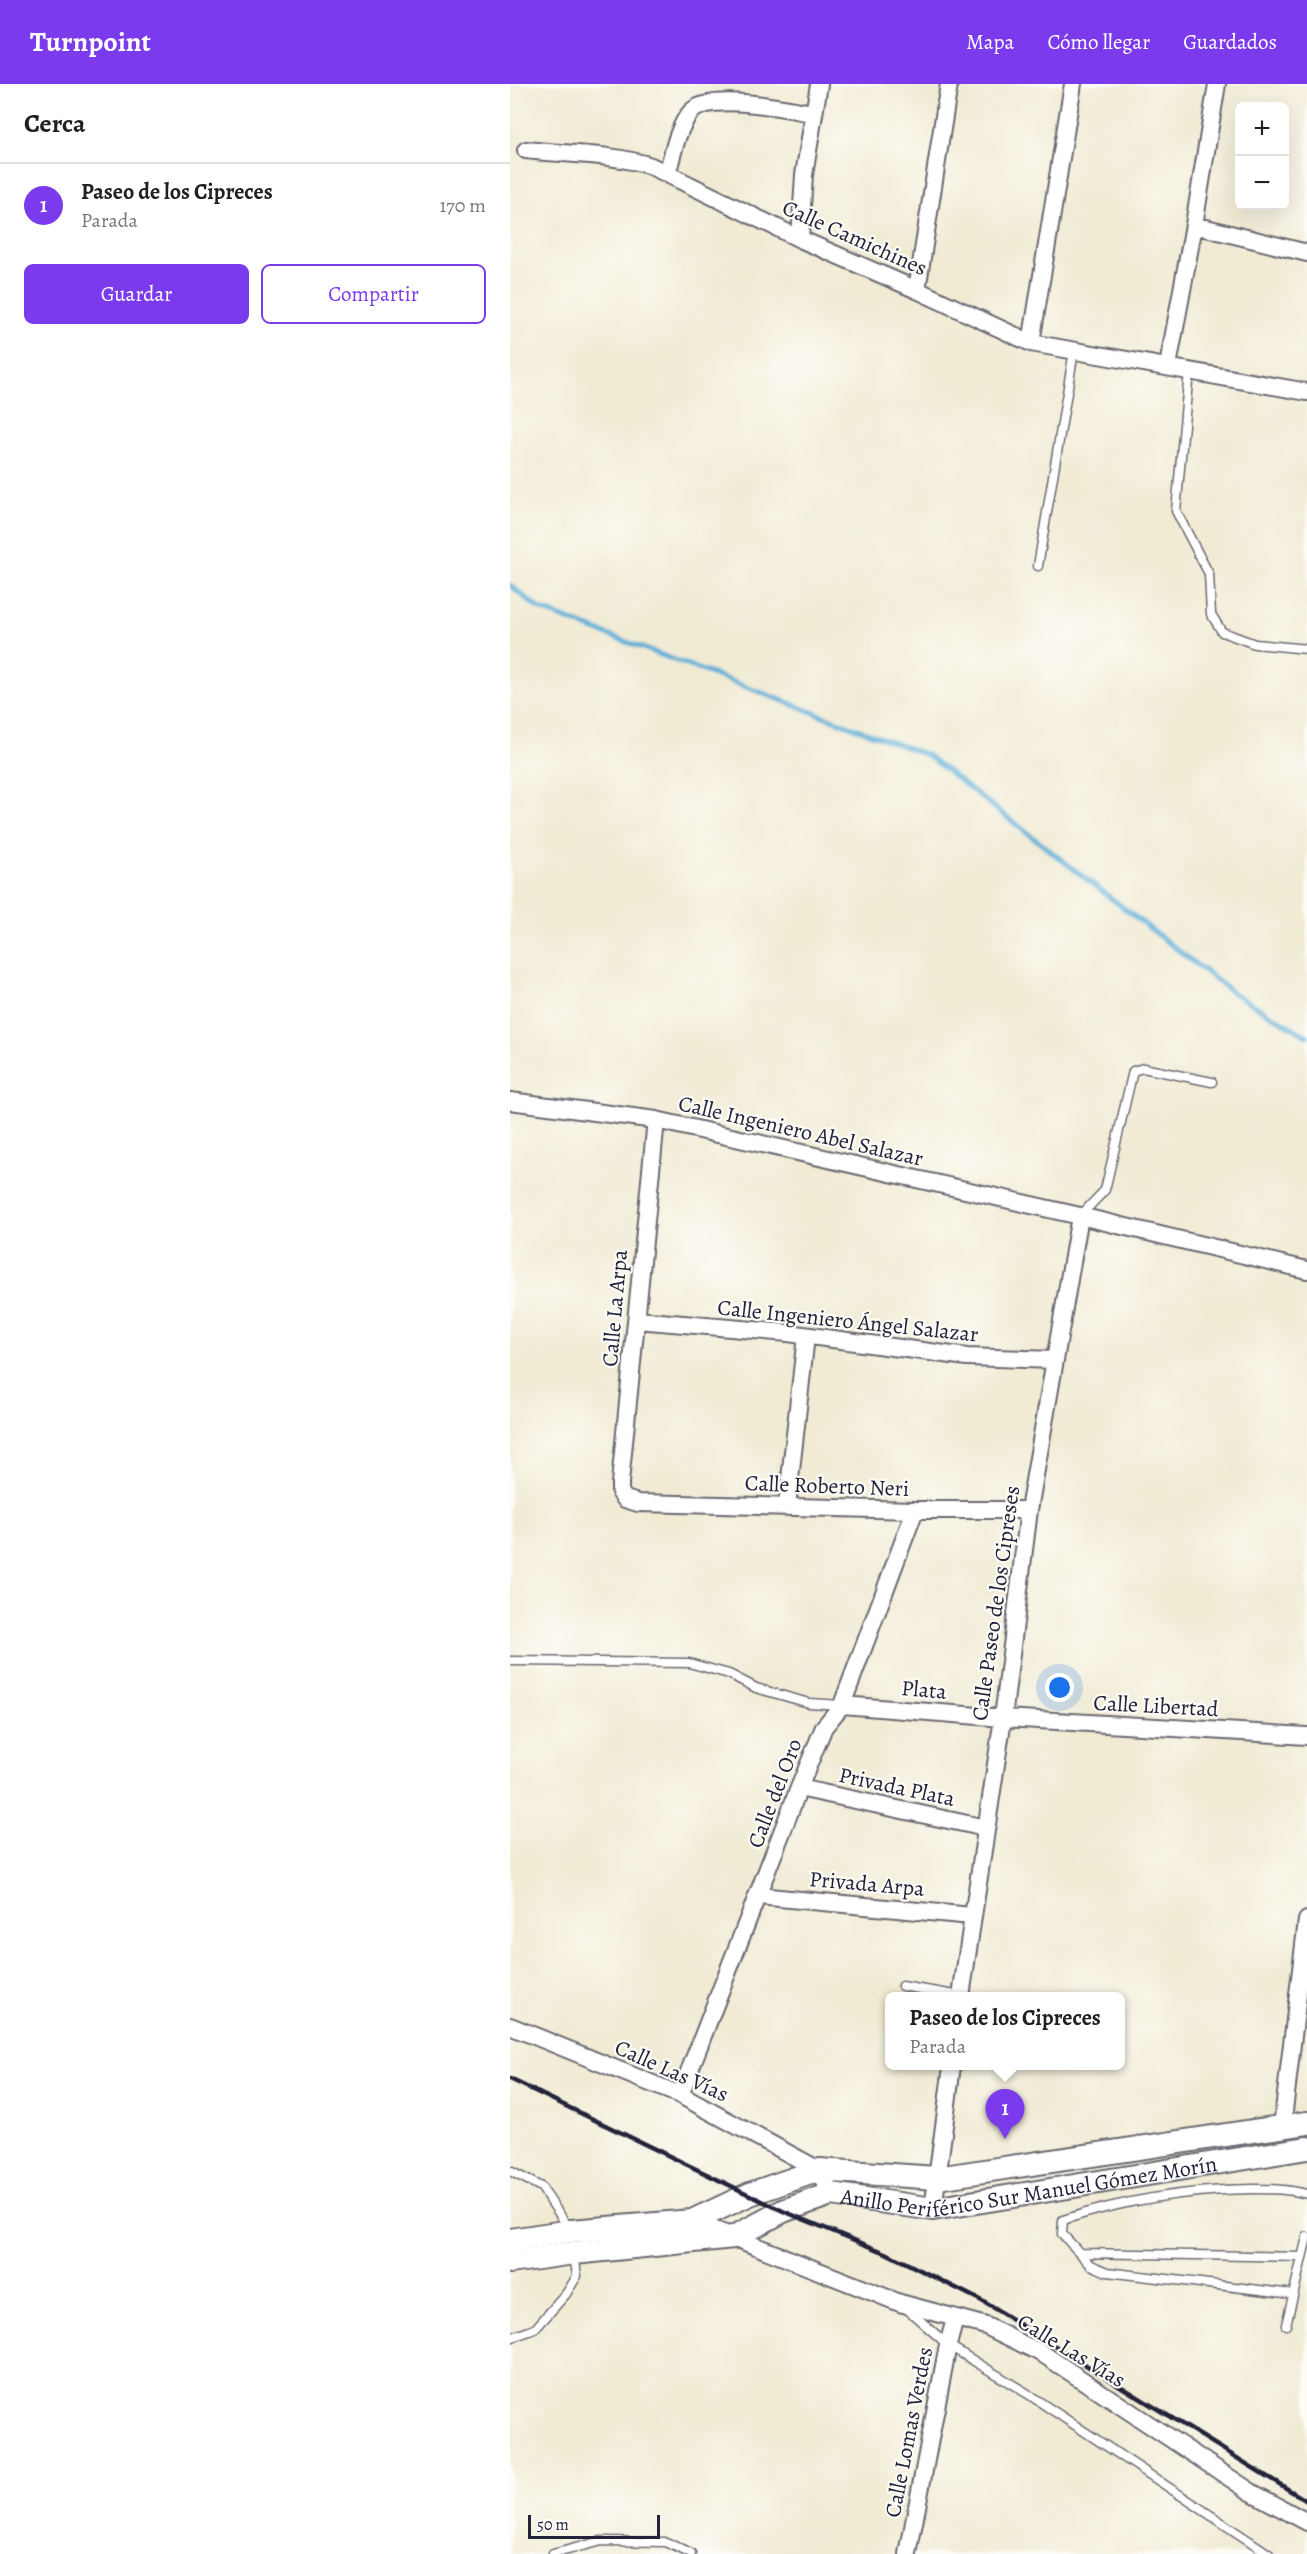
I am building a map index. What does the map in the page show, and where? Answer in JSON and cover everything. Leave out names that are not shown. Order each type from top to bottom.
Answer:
[{"type":"street","points":[[800,238],[804,175],[819,84]]},
{"type":"street","points":[[918,290],[948,84]]},
{"type":"street","points":[[1031,343],[1073,84]]},
{"type":"street","points":[[1168,366],[1194,225],[1213,84]]},
{"type":"street","points":[[667,174],[682,124],[692,110],[713,102],[813,113]]},
{"type":"street","name":"Calle Camichines","points":[[526,150],[565,155],[604,155],[628,159],[667,174],[800,238],[1031,343],[1307,392]]},
{"type":"street","points":[[1194,225],[1307,253]]},
{"type":"street","name":"Calle Ingeniero Abel Salazar","points":[[510,1101],[656,1120],[1307,1270]]},
{"type":"street","name":"Calle La Arpa","points":[[625,1499],[620,1492],[620,1483],[656,1120]]},
{"type":"street","name":"Calle Paseo de los Cipreses","points":[[962,1992],[1003,1718],[1029,1510],[1080,1216]]},
{"type":"street","name":"Calle Ingeniero Ángel Salazar","points":[[637,1320],[806,1336],[967,1357],[1055,1360]]},
{"type":"street","points":[[787,1506],[806,1336]]},
{"type":"street","name":"Calle Roberto Neri","points":[[625,1499],[638,1503],[915,1510],[1029,1510]]},
{"type":"street","name":"Calle del Oro","points":[[680,2095],[824,1727],[842,1705],[915,1510]]},
{"type":"street","name":"Plata","points":[[842,1705],[1003,1718]]},
{"type":"street","name":"Calle Libertad","points":[[1003,1718],[1307,1736]]},
{"type":"street","name":"Privada Plata","points":[[799,1788],[986,1828]]},
{"type":"street","name":"Privada Arpa","points":[[758,1896],[972,1916]]},
{"type":"street","points":[[1282,2127],[1307,1920]]},
{"type":"street","name":"Calle Las Vías","points":[[510,2026],[680,2095],[819,2170]]},
{"type":"street","points":[[933,2209],[951,2070]]},
{"type":"street","name":"Anillo Periférico Sur Manuel Gómez Morín","points":[[510,2240],[571,2231],[692,2222],[750,2194],[819,2170],[937,2178],[1307,2123]]},
{"type":"street","name":"Anillo Periférico Sur Manuel Gómez Morín","points":[[510,2262],[574,2253],[734,2237],[783,2211],[831,2194],[933,2209],[1307,2148]]},
{"type":"street","points":[[819,2170],[831,2194]]},
{"type":"street","name":"Calle Las Vías","points":[[692,2222],[900,2303],[986,2326],[1043,2354],[1251,2492],[1307,2522]]},
{"type":"street","name":"Calle Lomas Verdes","points":[[908,2554],[948,2345],[956,2319]]},
{"type":"lane","points":[[1038,566],[1074,351]]},
{"type":"lane","points":[[1189,371],[1176,511],[1193,548],[1209,574],[1211,614],[1222,632],[1255,644],[1307,649]]},
{"type":"lane","points":[[1080,1216],[1105,1190],[1133,1071],[1143,1068],[1212,1082]]},
{"type":"lane","points":[[510,1661],[689,1663],[729,1674],[756,1688],[809,1703],[842,1705]]},
{"type":"lane","points":[[902,1986],[937,1992]]},
{"type":"lane","points":[[510,2171],[541,2187],[571,2231]]},
{"type":"lane","points":[[1293,2294],[1107,2272],[1091,2265],[1062,2234],[1063,2220],[1088,2212],[1204,2190],[1290,2189],[1307,2194]]},
{"type":"lane","points":[[1286,2325],[1307,2237]]},
{"type":"lane","points":[[510,2338],[535,2329],[566,2294],[577,2277],[574,2253]]},
{"type":"lane","points":[[1080,2253],[1302,2257]]},
{"type":"lane","points":[[900,2303],[948,2345],[1028,2394],[1269,2554]]},
{"type":"lane","points":[[553,2554],[601,2541],[612,2541],[666,2542],[691,2554]]},
{"type":"waterway","points":[[510,585],[539,609],[927,755],[1233,993],[1307,1036]]},
{"type":"railway","points":[[510,2079],[783,2211],[886,2253],[982,2301],[1307,2501]]},
{"type":"place","name":"Paseo de los Cipreces","points":[[1005,2139]]}]
